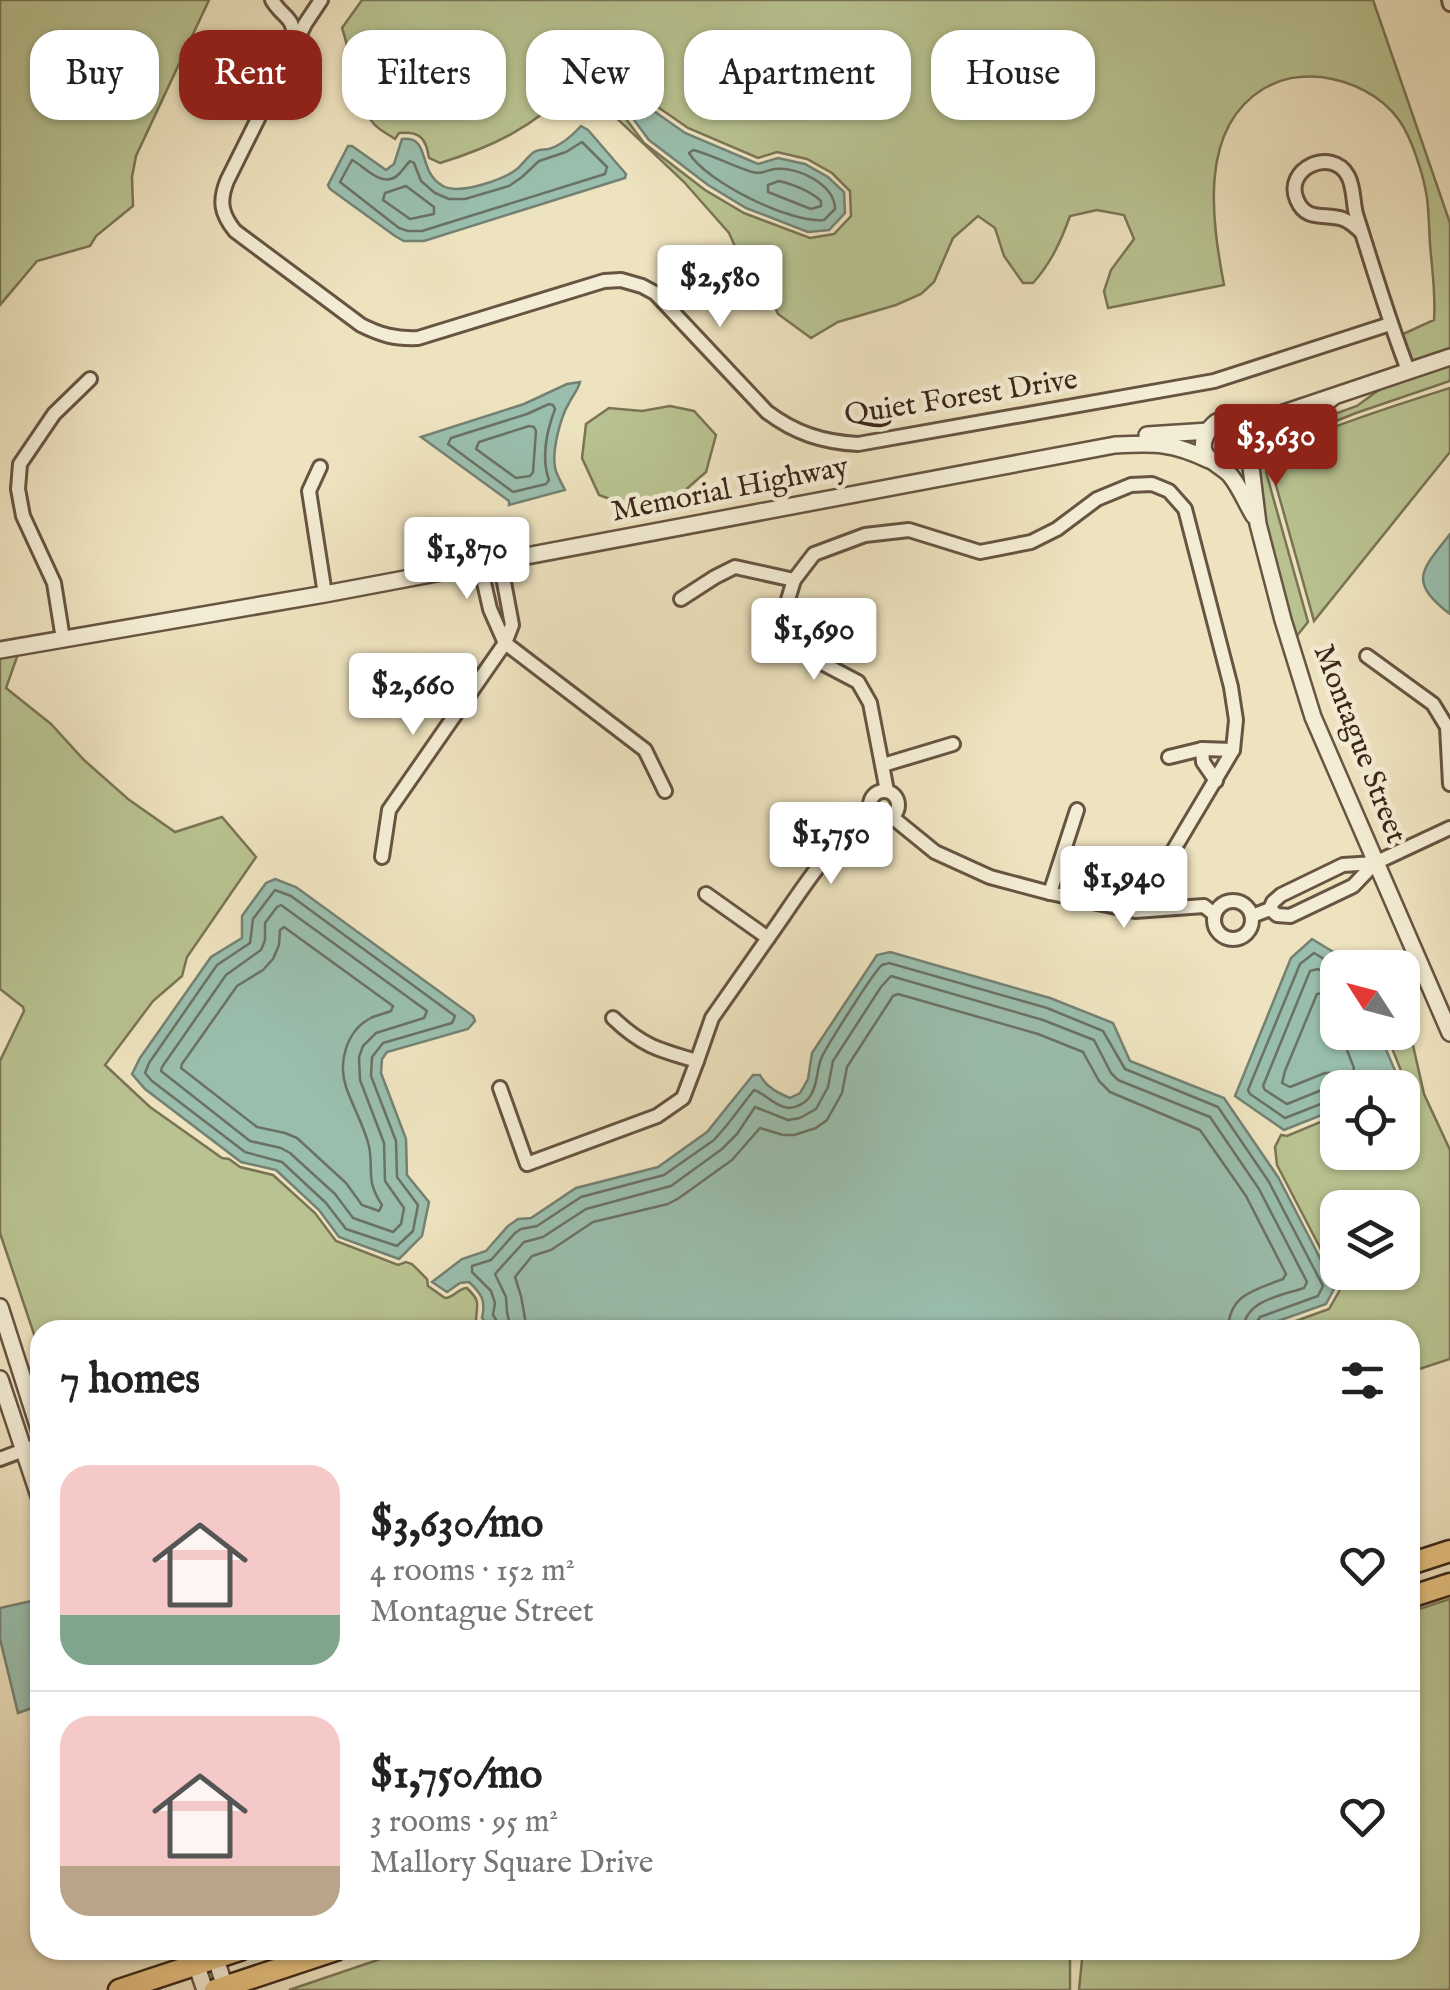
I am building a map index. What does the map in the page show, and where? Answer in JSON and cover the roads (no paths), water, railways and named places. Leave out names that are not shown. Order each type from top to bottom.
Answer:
[{"type":"main road","points":[[1420,1561],[1450,1551]]},
{"type":"main road","points":[[1420,1594],[1450,1584]]},
{"type":"main road","points":[[119,1990],[194,1960]]},
{"type":"main road","points":[[215,1989],[305,1960]]},
{"type":"street","points":[[272,0],[295,30]]},
{"type":"street","name":"Quiet Forest Drive","points":[[302,30],[321,0]]},
{"type":"street","name":"Quiet Forest Drive","points":[[257,120],[222,194],[225,220],[382,336],[418,338],[586,285],[622,280],[655,293],[767,412],[786,426],[833,442],[858,444],[1214,381],[1390,324]]},
{"type":"street","points":[[1362,233],[1350,222],[1310,216],[1299,206],[1294,194],[1297,179],[1306,166],[1321,161],[1337,165],[1348,175],[1362,233],[1408,370]]},
{"type":"street","points":[[1243,422],[1266,419],[1332,398],[1450,356]]},
{"type":"street","points":[[63,638],[54,583],[23,516],[18,489],[20,464],[54,414],[90,379]]},
{"type":"street","points":[[1243,422],[1253,433],[1256,447],[1332,398]]},
{"type":"street","name":"Memorial Highway","points":[[1115,445],[1142,435],[1209,431],[1218,422],[1243,422]]},
{"type":"street","points":[[1209,431],[1204,444],[1209,460]]},
{"type":"street","name":"Memorial Highway","points":[[0,650],[325,594],[1115,445],[1161,443],[1189,450],[1232,478]]},
{"type":"street","name":"Montague Street","points":[[1256,447],[1251,467],[1258,524],[1314,717],[1450,1032]]},
{"type":"street","points":[[320,467],[309,492],[325,594]]},
{"type":"street","name":"Montague Street","points":[[1232,478],[1258,524]]},
{"type":"street","points":[[886,791],[870,703],[858,682],[820,662],[783,616],[794,580],[814,554],[865,535],[910,530],[980,552],[1003,548],[1031,542],[1057,529],[1097,499],[1131,485],[1152,484],[1169,491],[1185,509],[1236,720],[1233,750],[1151,888],[1152,908]]},
{"type":"street","points":[[382,856],[389,810],[506,643],[512,625],[500,561]]},
{"type":"street","points":[[480,565],[490,609],[506,643],[645,750],[665,792]]},
{"type":"street","points":[[681,599],[736,567],[794,580]]},
{"type":"street","points":[[1367,656],[1433,704],[1446,727],[1450,784]]},
{"type":"street","points":[[883,765],[953,744]]},
{"type":"street","points":[[1169,757],[1202,749],[1233,750]]},
{"type":"street","points":[[1202,749],[1203,762],[1216,780]]},
{"type":"street","points":[[886,791],[898,800],[898,810],[892,817],[879,819],[872,814],[871,800],[877,792],[886,791]]},
{"type":"street","points":[[1050,893],[1076,810]]},
{"type":"street","points":[[500,1088],[528,1164],[657,1116],[683,1098],[712,1018],[826,858],[857,824],[872,814]]},
{"type":"street","points":[[892,817],[935,852],[990,876],[1135,911],[1204,906],[1214,914]]},
{"type":"street","points":[[1270,909],[1277,915],[1290,916],[1353,886],[1375,863],[1450,828]]},
{"type":"street","points":[[1252,916],[1270,909],[1281,895],[1343,865],[1375,863]]},
{"type":"street","points":[[706,894],[768,938]]},
{"type":"street","points":[[1226,902],[1242,903],[1252,916],[1250,930],[1236,940],[1222,936],[1214,925],[1214,914],[1226,902]]},
{"type":"street","points":[[613,1018],[651,1048],[697,1061]]},
{"type":"street","points":[[0,1307],[30,1401]]},
{"type":"street","points":[[0,1378],[30,1443]]},
{"type":"street","points":[[0,1458],[30,1448]]},
{"type":"street","points":[[205,1960],[215,1989]]},
{"type":"water","points":[[664,118],[685,133],[758,164],[778,158],[805,164],[844,192],[845,213],[829,230],[808,232],[746,208],[649,140],[634,120]]},
{"type":"water","points":[[581,126],[626,174],[625,178],[424,241],[404,241],[395,236],[328,185],[348,146],[386,170],[394,164],[402,139],[417,143],[429,172],[443,186],[459,189],[481,185],[517,169],[534,152],[558,145]]},
{"type":"water","points":[[580,382],[563,417],[556,444],[554,460],[565,490],[509,505],[509,501],[421,437],[524,404]]},
{"type":"water","points":[[1450,534],[1450,614],[1428,593],[1423,575]]},
{"type":"water","points":[[275,879],[296,887],[475,1021],[468,1029],[387,1052],[382,1059],[381,1073],[406,1139],[407,1175],[429,1202],[422,1236],[399,1259],[339,1237],[319,1210],[276,1170],[241,1162],[145,1089],[132,1074],[211,957],[242,938],[242,916],[266,883]]},
{"type":"water","points":[[1312,939],[1330,950],[1320,950],[1320,1050],[1386,1050],[1395,1070],[1320,1070],[1320,1116],[1284,1130],[1235,1096],[1291,958]]},
{"type":"water","points":[[890,952],[1050,998],[1113,1023],[1130,1061],[1224,1098],[1278,1177],[1320,1258],[1320,1290],[1333,1290],[1326,1304],[1281,1320],[484,1320],[482,1298],[469,1282],[447,1292],[432,1282],[462,1259],[486,1251],[518,1219],[531,1218],[576,1188],[658,1167],[707,1132],[753,1075],[760,1075],[769,1086],[790,1098],[800,1093],[808,1079],[812,1053],[877,955]]},
{"type":"water","points":[[30,1601],[30,1709],[18,1713],[0,1639],[0,1608]]}]
